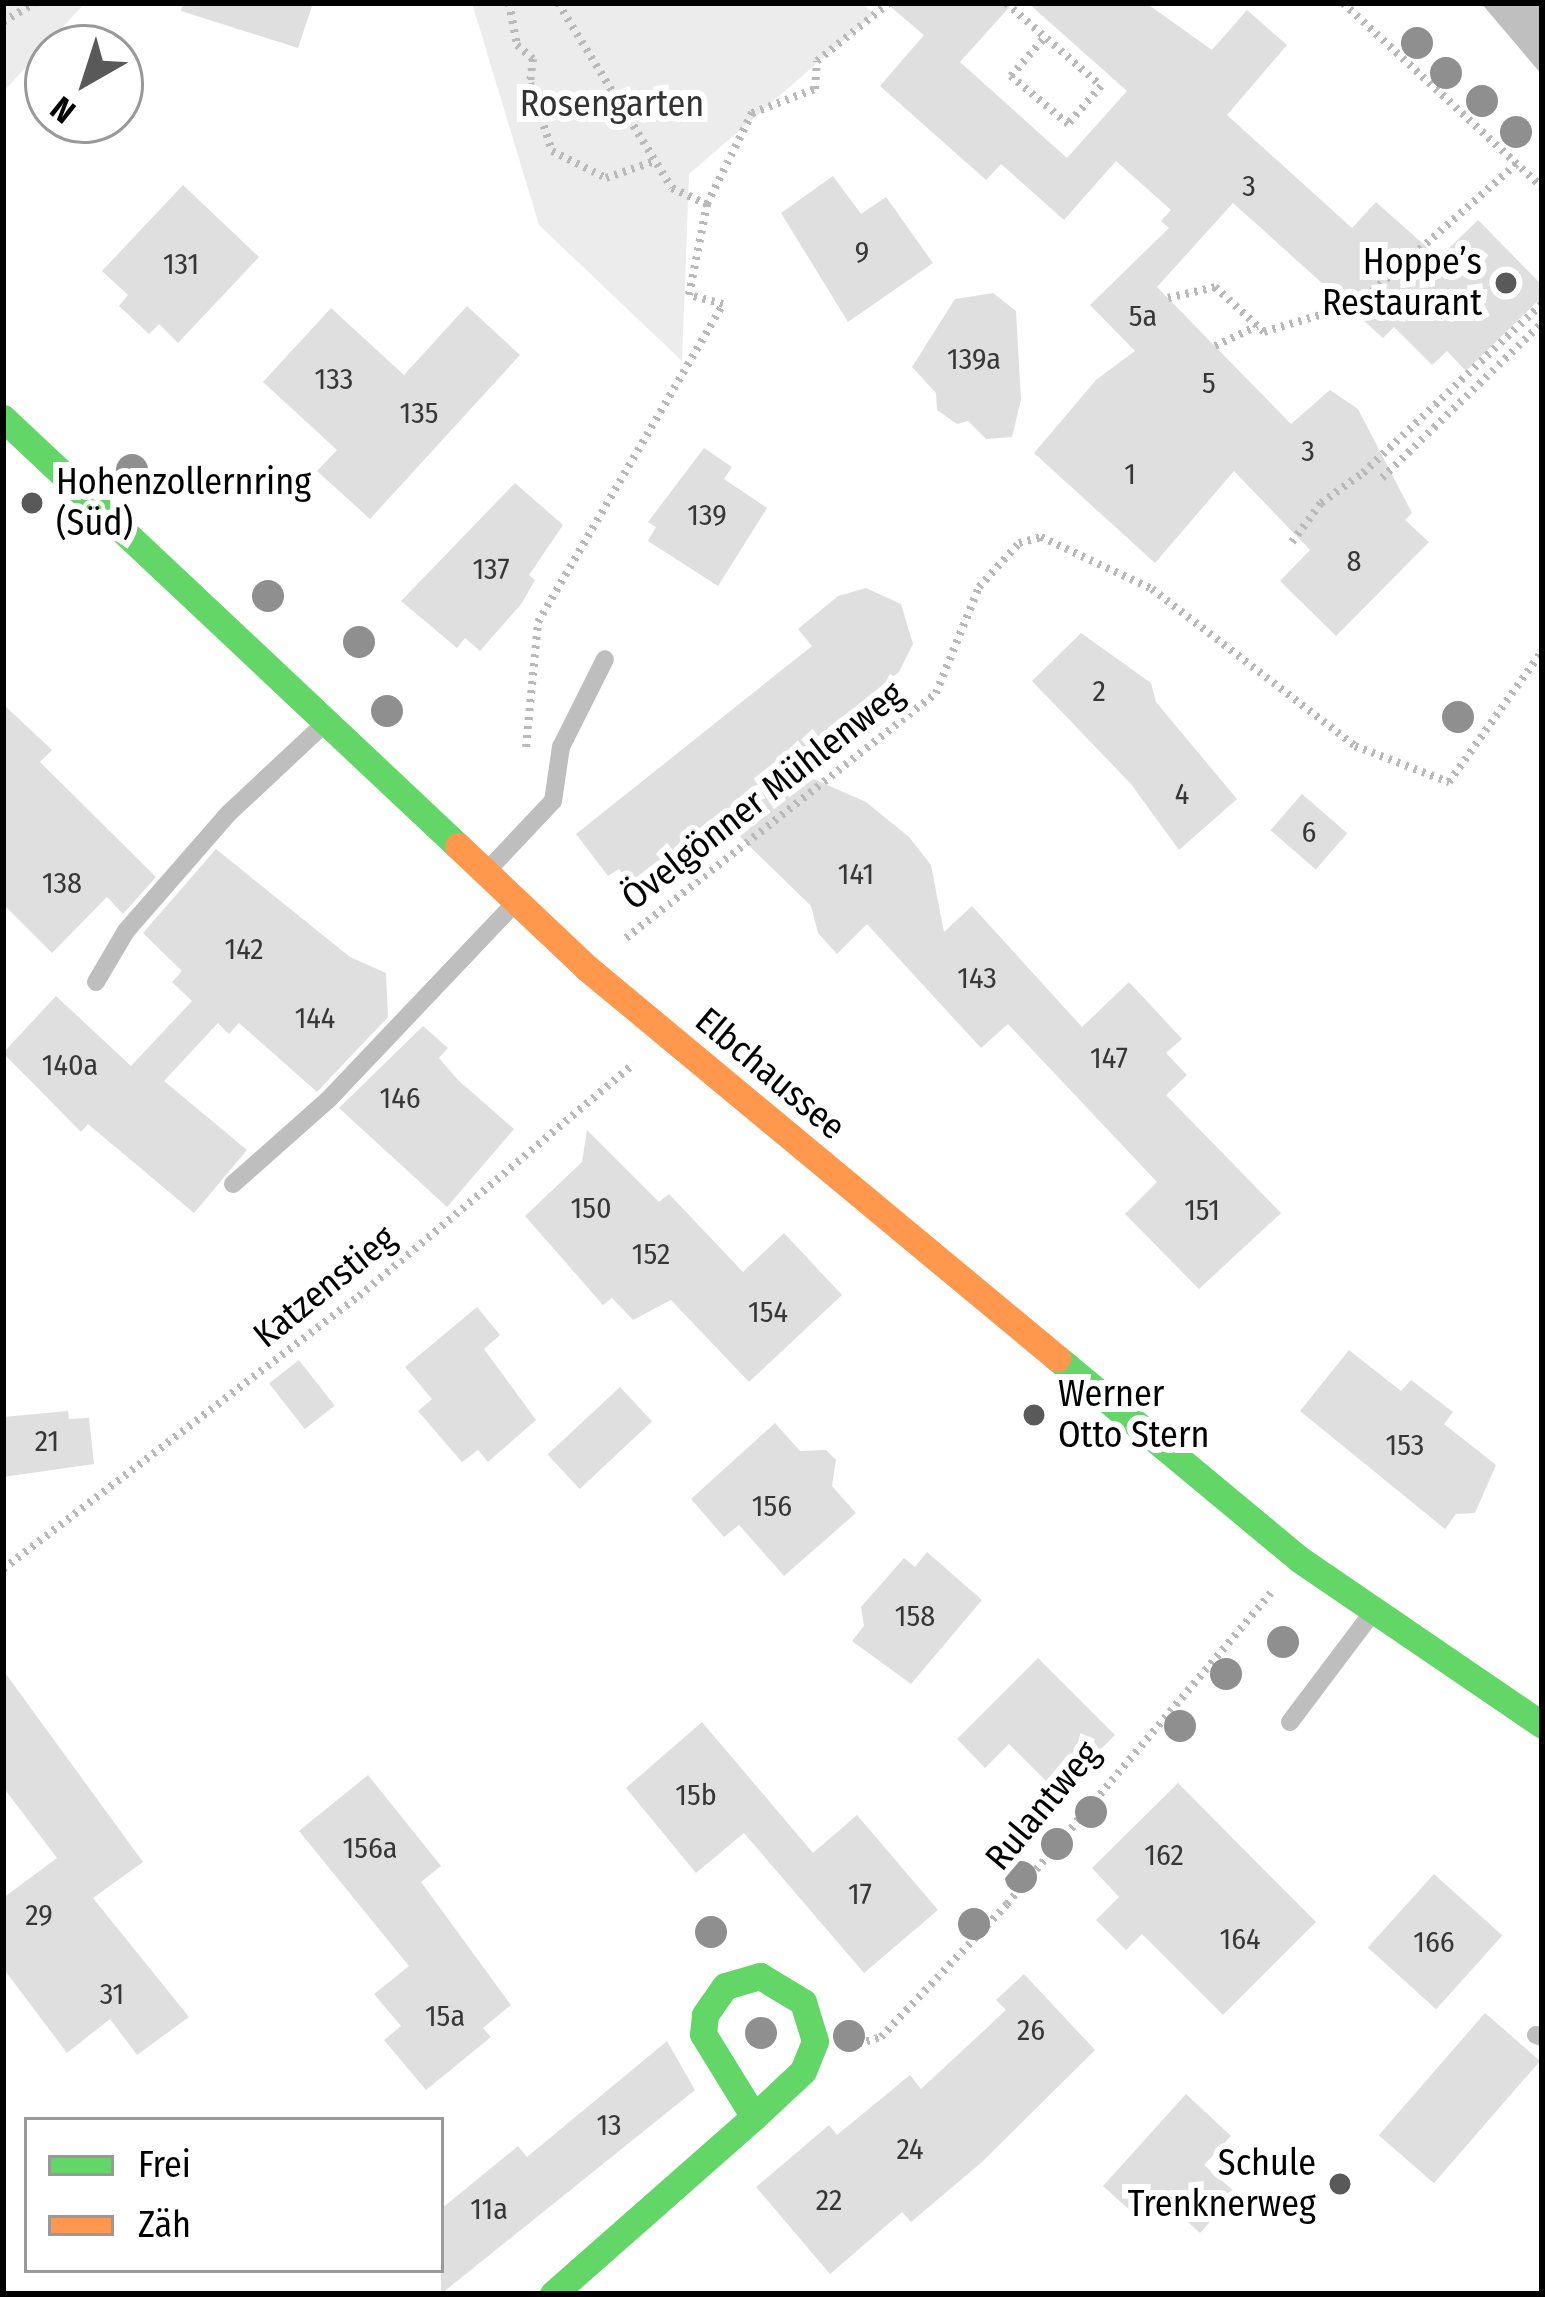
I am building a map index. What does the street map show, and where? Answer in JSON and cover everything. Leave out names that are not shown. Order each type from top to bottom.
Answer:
[{"type":"main road","name":"Elbchaussee","points":[[3,418],[587,968],[1299,1559],[1542,1725]]},
{"type":"main road","points":[[553,2294],[754,2117],[811,2058],[815,2041],[791,1988],[760,1976],[724,1986],[703,2033],[712,2060],[754,2117]]},
{"type":"lane","points":[[484,874],[553,801],[561,747],[605,659]]},
{"type":"lane","points":[[96,982],[126,931],[229,813],[325,723]]},
{"type":"lane","points":[[233,1184],[343,1085],[515,903]]},
{"type":"lane","points":[[1290,1722],[1372,1613]]},
{"type":"path","points":[[3,22],[34,3]]},
{"type":"path","points":[[509,3],[518,45],[533,59],[530,83],[551,151],[607,178],[655,161]]},
{"type":"path","points":[[558,3],[672,188],[707,204]]},
{"type":"path","points":[[526,752],[531,643],[723,304],[689,295],[707,204],[752,113],[815,89],[817,61],[889,3]]},
{"type":"path","points":[[1006,3],[1101,86],[1068,124],[1011,76],[1043,38]]},
{"type":"path","points":[[1343,3],[1542,187]]},
{"type":"path","points":[[1168,298],[1215,286],[1264,332],[1359,302],[1517,163]]},
{"type":"path","points":[[1292,542],[1321,503],[1363,473],[1542,304]]},
{"type":"path","points":[[1382,478],[1542,323]]},
{"type":"path","points":[[1214,346],[1257,326]]},
{"type":"path","name":"Övelgönner Mühlenweg","points":[[587,968],[936,693],[979,586],[1019,543],[1041,537],[1152,589],[1355,746],[1449,782],[1542,651]]},
{"type":"path","name":"Katzenstieg","points":[[3,1569],[359,1296],[671,1038]]},
{"type":"path","name":"Rulantweg","points":[[811,2058],[881,2037],[1007,1904],[1299,1559]]},
{"type":"green space","points":[[3,3],[85,3],[66,24],[24,24],[24,69],[3,92]]},
{"type":"green space","name":"Rosengarten","points":[[472,3],[862,3],[874,14],[689,174],[682,361],[539,225]]},
{"type":"shaded area","points":[[1481,3],[1542,3],[1542,75]]},
{"type":"building","points":[[183,3],[313,3],[298,48],[181,11]]},
{"type":"building","points":[[886,3],[1013,3],[960,62],[1067,158],[1127,91],[1028,3],[1146,3],[1212,50],[1247,10],[1287,45],[1227,115],[1352,228],[1376,202],[1439,258],[1478,220],[1542,285],[1542,297],[1466,371],[1447,351],[1432,365],[1394,327],[1383,338],[1233,203],[1157,287],[1291,424],[1330,390],[1358,409],[1412,513],[1405,520],[1429,542],[1336,636],[1280,581],[1310,550],[1234,471],[1155,563],[1034,453],[1096,380],[1135,351],[1090,305],[1169,228],[1161,221],[1171,210],[1116,161],[1064,220],[1001,164],[986,180],[880,86],[924,35]]},
{"type":"building","points":[[833,176],[861,214],[886,197],[933,263],[848,322],[781,213]]},
{"type":"building","points":[[183,185],[259,257],[178,343],[159,324],[149,334],[119,306],[128,295],[102,271]]},
{"type":"building","points":[[993,293],[1016,311],[1021,400],[1012,437],[986,439],[968,421],[957,424],[937,410],[936,393],[912,367],[955,299]]},
{"type":"building","points":[[467,306],[520,355],[370,519],[317,471],[337,450],[263,382],[331,308],[404,375]]},
{"type":"building","points":[[704,448],[732,467],[724,479],[767,508],[718,586],[648,541],[656,527],[648,522]]},
{"type":"building","points":[[515,483],[563,525],[529,575],[535,580],[522,603],[480,651],[465,638],[457,648],[401,601]]},
{"type":"building","points":[[866,588],[901,604],[913,644],[899,672],[859,704],[874,724],[807,776],[866,802],[909,837],[931,865],[944,932],[972,906],[1082,1027],[1129,982],[1182,1039],[1166,1053],[1187,1075],[1166,1095],[1281,1213],[1199,1289],[1125,1214],[1157,1182],[1008,1024],[981,1048],[867,924],[837,954],[818,933],[811,906],[736,833],[646,904],[619,869],[608,876],[576,834],[812,646],[798,629],[838,596]]},
{"type":"building","points":[[1081,633],[1151,683],[1156,702],[1237,799],[1179,850],[1131,784],[1032,681]]},
{"type":"building","points":[[3,704],[52,750],[40,762],[156,877],[123,914],[107,897],[52,953],[3,904]]},
{"type":"building","points":[[1302,794],[1347,833],[1316,870],[1271,830]]},
{"type":"building","points":[[216,849],[350,957],[386,973],[388,1017],[317,1092],[239,1023],[229,1034],[218,1023],[164,1081],[247,1150],[194,1213],[88,1124],[81,1132],[3,1053],[56,996],[131,1066],[192,1001],[172,982],[182,971],[143,933]]},
{"type":"building","points":[[423,1026],[448,1048],[439,1058],[458,1080],[514,1129],[447,1207],[339,1108]]},
{"type":"building","points":[[587,1130],[659,1202],[669,1194],[743,1272],[784,1233],[842,1295],[749,1382],[671,1300],[633,1320],[612,1298],[603,1305],[525,1216],[582,1162]]},
{"type":"building","points":[[477,1307],[500,1335],[484,1349],[536,1420],[488,1462],[478,1450],[462,1462],[418,1411],[432,1399],[405,1367]]},
{"type":"building","points":[[1349,1350],[1401,1391],[1411,1380],[1453,1412],[1444,1424],[1496,1465],[1475,1513],[1456,1514],[1445,1529],[1300,1411]]},
{"type":"building","points":[[299,1360],[335,1406],[305,1429],[269,1383]]},
{"type":"building","points":[[620,1387],[652,1421],[580,1489],[548,1455]]},
{"type":"building","points":[[68,1411],[69,1419],[89,1418],[94,1464],[3,1477],[3,1417]]},
{"type":"building","points":[[775,1423],[800,1451],[826,1450],[836,1460],[832,1486],[856,1513],[784,1576],[739,1525],[724,1537],[691,1499]]},
{"type":"building","points":[[927,1552],[982,1600],[911,1684],[852,1641],[864,1626],[861,1607],[904,1558],[915,1567]]},
{"type":"building","points":[[1038,1658],[1115,1735],[1057,1792],[1009,1744],[985,1768],[957,1739]]},
{"type":"building","points":[[3,1670],[143,1862],[93,1898],[189,2017],[137,2055],[110,2019],[67,2053],[3,1968],[3,1898],[57,1858],[3,1787]]},
{"type":"building","points":[[702,1722],[813,1853],[857,1815],[938,1910],[864,1973],[744,1833],[696,1873],[626,1788]]},
{"type":"building","points":[[368,1775],[441,1866],[421,1882],[511,2005],[483,2028],[491,2037],[426,2090],[384,2040],[401,2026],[374,1994],[409,1966],[299,1831]]},
{"type":"building","points":[[1178,1783],[1316,1922],[1223,2015],[1142,1934],[1126,1950],[1096,1920],[1119,1897],[1092,1868]]},
{"type":"building","points":[[1434,1874],[1502,1936],[1436,2009],[1368,1948]]},
{"type":"building","points":[[1024,1974],[1095,2050],[982,2162],[911,2222],[902,2212],[830,2274],[756,2187],[829,2125],[837,2135],[910,2075],[921,2089],[1006,2010],[996,2000]]},
{"type":"building","points":[[1485,2013],[1540,2061],[1434,2183],[1379,2135]]},
{"type":"building","points":[[667,2041],[695,2090],[441,2294],[444,2207],[518,2146],[527,2157]]},
{"type":"building","points":[[1186,2094],[1231,2136],[1204,2165],[1236,2193],[1200,2233],[1156,2193],[1135,2215],[1103,2186]]},
{"type":"traffic: fast","points":[[3,418],[458,846]]},
{"type":"traffic: fast","points":[[1057,1358],[1299,1559],[1542,1725]]},
{"type":"traffic: fast","points":[[553,2294],[754,2117],[803,2071],[815,2041],[803,2002],[760,1976],[725,1986],[705,2015],[703,2034],[754,2117]]},
{"type":"traffic: slow","points":[[458,846],[587,968],[1057,1358]]},
{"type":"place","name":"Hoppe’s Restaurant","points":[[1506,283]]},
{"type":"place","name":"Hohenzollernring (Süd)","points":[[32,503]]},
{"type":"place","name":"Werner Otto Stern","points":[[1034,1415]]},
{"type":"place","name":"Schule Trenknerweg","points":[[1340,2184]]}]
